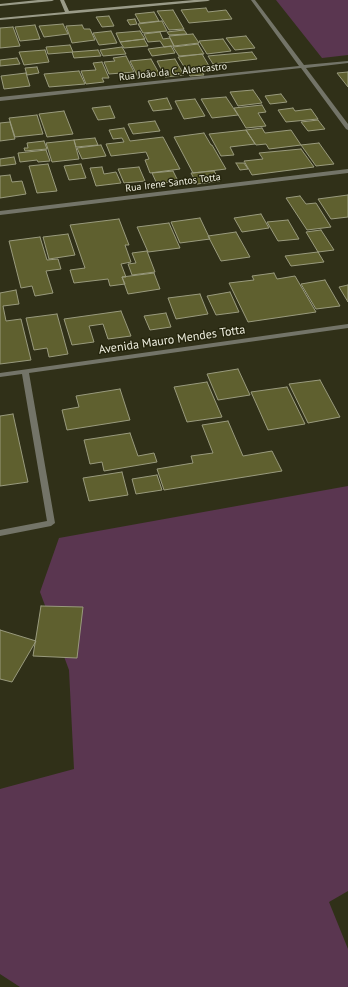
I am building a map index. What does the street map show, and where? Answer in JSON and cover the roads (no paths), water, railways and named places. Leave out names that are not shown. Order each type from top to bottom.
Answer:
[{"type":"street","points":[[0,5],[52,0]]},
{"type":"street","points":[[62,0],[68,13]]},
{"type":"street","points":[[0,19],[208,0]]},
{"type":"street","points":[[253,0],[348,128]]},
{"type":"street","name":"Rua João da C. Alencastro","points":[[0,99],[348,62]]},
{"type":"street","name":"Rua Irene Santos Totta","points":[[0,213],[348,171]]},
{"type":"street","name":"Avenida Mauro Mendes Totta","points":[[0,375],[348,326]]},
{"type":"street","points":[[0,533],[51,523],[25,371]]}]
